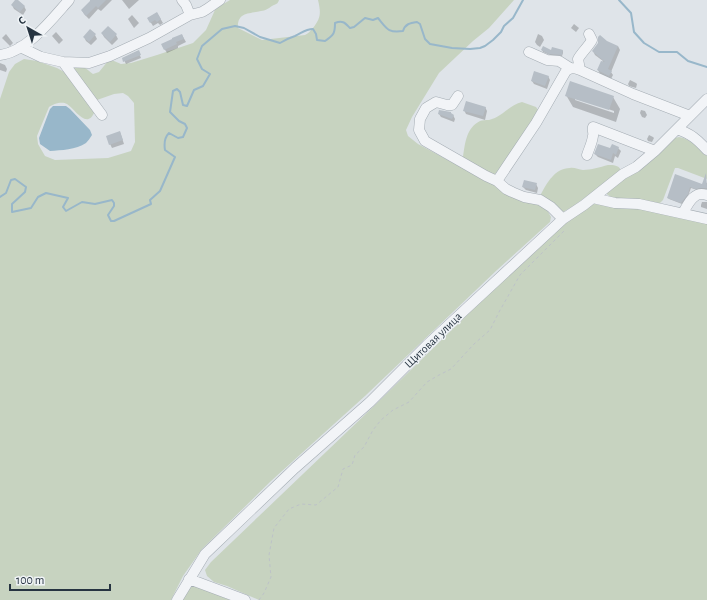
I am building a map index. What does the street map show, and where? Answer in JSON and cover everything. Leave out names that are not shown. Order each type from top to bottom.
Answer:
[{"type":"street","points":[[0,55],[20,47],[36,36],[69,0]]},
{"type":"street","points":[[182,0],[190,15]]},
{"type":"street","points":[[20,47],[41,57],[63,62],[89,63],[110,56],[149,38],[190,15],[202,12],[206,5],[220,0]]},
{"type":"street","points":[[575,69],[578,59],[592,40],[589,34]]},
{"type":"street","points":[[528,52],[547,60],[559,61],[633,94],[690,116]]},
{"type":"street","points":[[63,62],[102,115]]},
{"type":"street","points":[[497,181],[536,123],[566,71],[575,69]]},
{"type":"street","points":[[458,96],[452,105],[436,102],[426,108],[420,119],[419,130],[425,141],[497,181],[506,189],[524,197],[540,200],[551,207],[565,223]]},
{"type":"street","name":"Щитовая улица","points":[[177,600],[205,554],[295,468],[370,402],[427,345],[593,198],[623,174],[636,167],[655,151],[707,99]]},
{"type":"street","points":[[587,155],[594,133],[592,129],[593,127],[655,151]]},
{"type":"street","points":[[677,130],[688,133],[707,150]]},
{"type":"street","points":[[684,214],[692,198],[698,194],[703,193],[707,195]]},
{"type":"street","points":[[593,198],[615,203],[639,204],[707,219]]},
{"type":"street","points":[[189,579],[245,600]]},
{"type":"path","points":[[259,600],[271,577],[269,555],[274,528],[289,509],[300,504],[316,505],[338,487],[343,469],[352,464],[355,455],[364,447],[373,430],[381,420],[393,410],[409,402],[428,382],[451,369],[474,344],[490,330],[520,275],[565,223]]},
{"type":"green space","points":[[230,0],[279,0],[277,4],[265,10],[248,13],[239,19],[238,28],[262,40],[305,35],[308,33],[319,18],[320,12],[318,0],[514,0],[489,28],[439,73],[412,117],[406,130],[408,136],[418,144],[500,188],[538,204],[547,210],[551,217],[550,222],[497,270],[365,396],[271,481],[202,549],[183,576],[171,600],[0,600],[0,99],[9,72],[15,64],[24,59],[37,61],[57,68],[66,73],[95,111],[92,117],[85,119],[65,103],[58,103],[49,107],[37,136],[38,144],[45,156],[55,160],[108,158],[131,151],[135,142],[134,103],[123,93],[114,94],[97,100],[92,98],[72,69],[84,67],[93,74],[99,72],[108,61],[114,61],[121,64],[131,63],[193,43],[206,30],[215,10]]},
{"type":"green space","points":[[522,102],[536,107],[538,110],[537,114],[495,174],[493,175],[464,159],[463,157],[467,137],[475,124],[495,118]]},
{"type":"green space","points":[[679,137],[691,142],[707,156],[707,179],[675,168],[663,200],[660,203],[644,200],[622,200],[613,198],[606,193],[675,138]]},
{"type":"green space","points":[[608,165],[619,167],[621,170],[572,207],[563,212],[541,197],[541,194],[549,181],[556,173],[560,171],[572,168],[586,170]]},
{"type":"green space","points":[[595,204],[650,208],[707,224],[707,600],[259,600],[214,582],[207,576],[205,570],[211,562],[468,314],[564,222],[590,205]]},
{"type":"green space","points":[[195,586],[230,600],[182,600],[190,587]]},
{"type":"water","points":[[53,106],[66,106],[90,130],[92,135],[86,143],[64,150],[50,151],[40,144],[39,138],[50,109]]},
{"type":"building","points":[[15,0],[18,0],[25,6],[20,12],[11,5]]},
{"type":"building","points":[[90,0],[106,0],[98,8],[96,6],[86,16],[81,10]]},
{"type":"building","points":[[157,12],[161,19],[157,22],[155,20],[150,23],[147,18]]},
{"type":"building","points":[[108,26],[117,34],[110,42],[101,33]]},
{"type":"building","points":[[90,29],[96,34],[89,42],[83,37]]},
{"type":"building","points":[[182,34],[184,39],[176,42],[177,44],[164,50],[161,44]]},
{"type":"building","points":[[600,35],[607,41],[618,46],[608,69],[612,71],[609,76],[597,70],[601,61],[605,62],[592,51],[598,43],[598,37]]},
{"type":"building","points":[[543,46],[551,50],[552,47],[563,50],[562,55],[549,54],[541,50]]},
{"type":"building","points":[[139,50],[141,55],[123,62],[122,58]]},
{"type":"building","points":[[534,71],[549,76],[545,86],[531,81]]},
{"type":"building","points":[[570,81],[614,96],[609,110],[565,96]]},
{"type":"building","points":[[466,101],[486,107],[483,116],[463,111]]},
{"type":"building","points":[[439,110],[451,112],[454,115],[452,119],[438,114]]},
{"type":"building","points":[[120,131],[123,140],[109,145],[106,136]]},
{"type":"building","points":[[598,144],[610,148],[612,144],[619,147],[616,155],[613,153],[611,160],[594,154]]},
{"type":"building","points":[[706,173],[707,188],[695,189],[690,187],[688,194],[681,203],[667,198],[675,174],[702,184]]},
{"type":"building","points":[[524,180],[537,183],[535,190],[522,187]]},
{"type":"waterway","points":[[0,197],[6,193],[11,180],[15,179],[26,187],[25,192],[12,204],[12,212],[31,208],[38,197],[46,193],[68,198],[63,207],[66,211],[82,202],[95,204],[112,200],[114,206],[108,215],[111,221],[151,204],[150,200],[160,191],[175,157],[165,150],[165,139],[169,133],[178,138],[183,137],[187,128],[185,124],[179,121],[170,112],[173,91],[177,89],[180,92],[183,105],[187,106],[194,90],[203,86],[210,74],[202,69],[197,59],[202,46],[222,29],[235,26],[244,28],[260,37],[280,43],[306,30],[313,29],[317,40],[325,41],[333,34],[335,23],[344,22],[350,28],[354,27],[365,18],[373,20],[378,18],[391,31],[403,31],[408,24],[417,22],[420,24],[425,39],[430,44],[452,48],[470,49],[480,48],[493,40],[501,32],[504,26],[513,18],[523,0]]},
{"type":"waterway","points":[[619,0],[631,13],[634,32],[644,43],[659,52],[677,52],[688,61],[707,67]]}]
